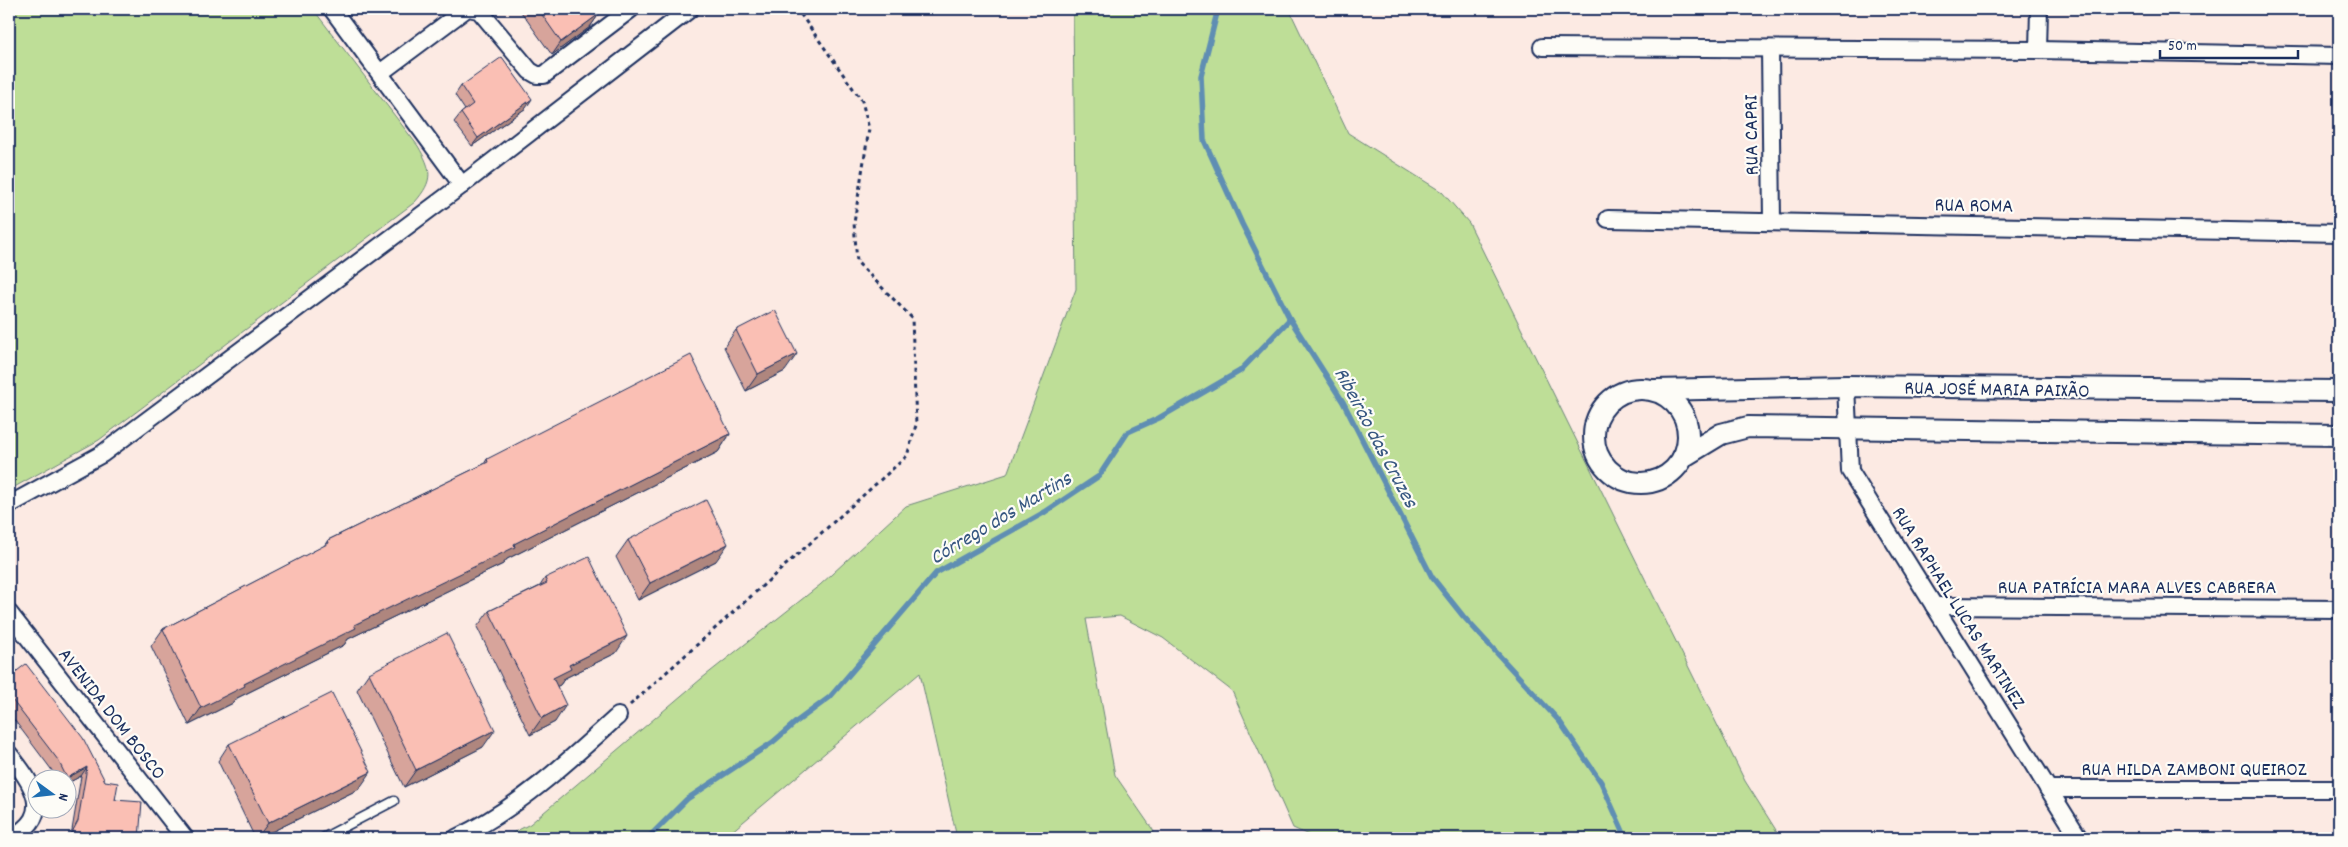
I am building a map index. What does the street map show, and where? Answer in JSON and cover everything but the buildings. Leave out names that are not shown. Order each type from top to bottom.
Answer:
[{"type":"street","points":[[332,9],[462,185]]},
{"type":"street","points":[[380,73],[466,9]]},
{"type":"street","points":[[473,9],[479,10],[530,71],[537,75],[544,75],[622,11]]},
{"type":"street","points":[[9,505],[102,454],[462,185],[690,9]]},
{"type":"street","points":[[2038,50],[2039,9]]},
{"type":"street","points":[[1542,47],[2038,50],[2339,56]]},
{"type":"street","name":"RUA CAPRI","points":[[1770,49],[1772,221]]},
{"type":"street","name":"RUA ROMA","points":[[1608,219],[2339,233]]},
{"type":"street","name":"RUA JOSÉ MARIA PAIXÃO","points":[[1655,390],[1846,386],[2339,391]]},
{"type":"street","name":"RUA RAPHAEL LUCAS MARTINEZ","points":[[1846,386],[1850,471],[2079,838]]},
{"type":"street","points":[[1638,388],[1655,390],[1673,400],[1685,417],[1689,437],[1683,458],[1673,472],[1657,481],[1640,483],[1622,479],[1608,469],[1598,454],[1594,437],[1597,419],[1607,404],[1620,393],[1638,388]]},
{"type":"street","name":"RUA JOSÉ MARIA PAIXÃO","points":[[1683,458],[1721,434],[1741,428],[1848,427],[2339,435]]},
{"type":"street","name":"RUA PATRÍCIA MARA ALVES CABRERA","points":[[1934,606],[2339,609]]},
{"type":"street","name":"AVENIDA DOM BOSCO","points":[[9,613],[38,653],[185,838]]},
{"type":"street","points":[[456,838],[476,829],[565,765],[618,716]]},
{"type":"street","points":[[9,754],[30,780],[35,792],[36,804],[34,816],[27,826],[10,838]]},
{"type":"street","name":"RUA HILDA ZAMBONI QUEIROZ","points":[[2048,789],[2339,789]]},
{"type":"lane","points":[[323,838],[394,801]]},
{"type":"path","points":[[618,716],[907,456],[916,425],[912,318],[857,262],[854,223],[869,129],[862,101],[797,9]]},
{"type":"green space","points":[[9,9],[313,9],[418,146],[426,162],[429,175],[425,187],[415,202],[99,440],[9,490]]},
{"type":"green space","points":[[1073,9],[1289,9],[1348,133],[1442,192],[1469,223],[1745,781],[1781,838],[1315,838],[1293,828],[1232,691],[1163,638],[1120,616],[1086,619],[1115,775],[1153,830],[1154,838],[957,838],[920,673],[724,838],[503,838],[530,824],[701,679],[820,585],[906,506],[1007,474],[1076,289]]},
{"type":"waterway","name":"Ribeirão das Cruzes","points":[[1218,9],[1201,76],[1204,140],[1242,224],[1290,319],[1343,402],[1432,577],[1463,616],[1560,722],[1601,782],[1626,838]]},
{"type":"waterway","name":"Córrego dos Martins","points":[[648,838],[687,799],[773,742],[830,697],[936,573],[1045,512],[1099,476],[1128,432],[1159,418],[1240,371],[1290,319]]}]
